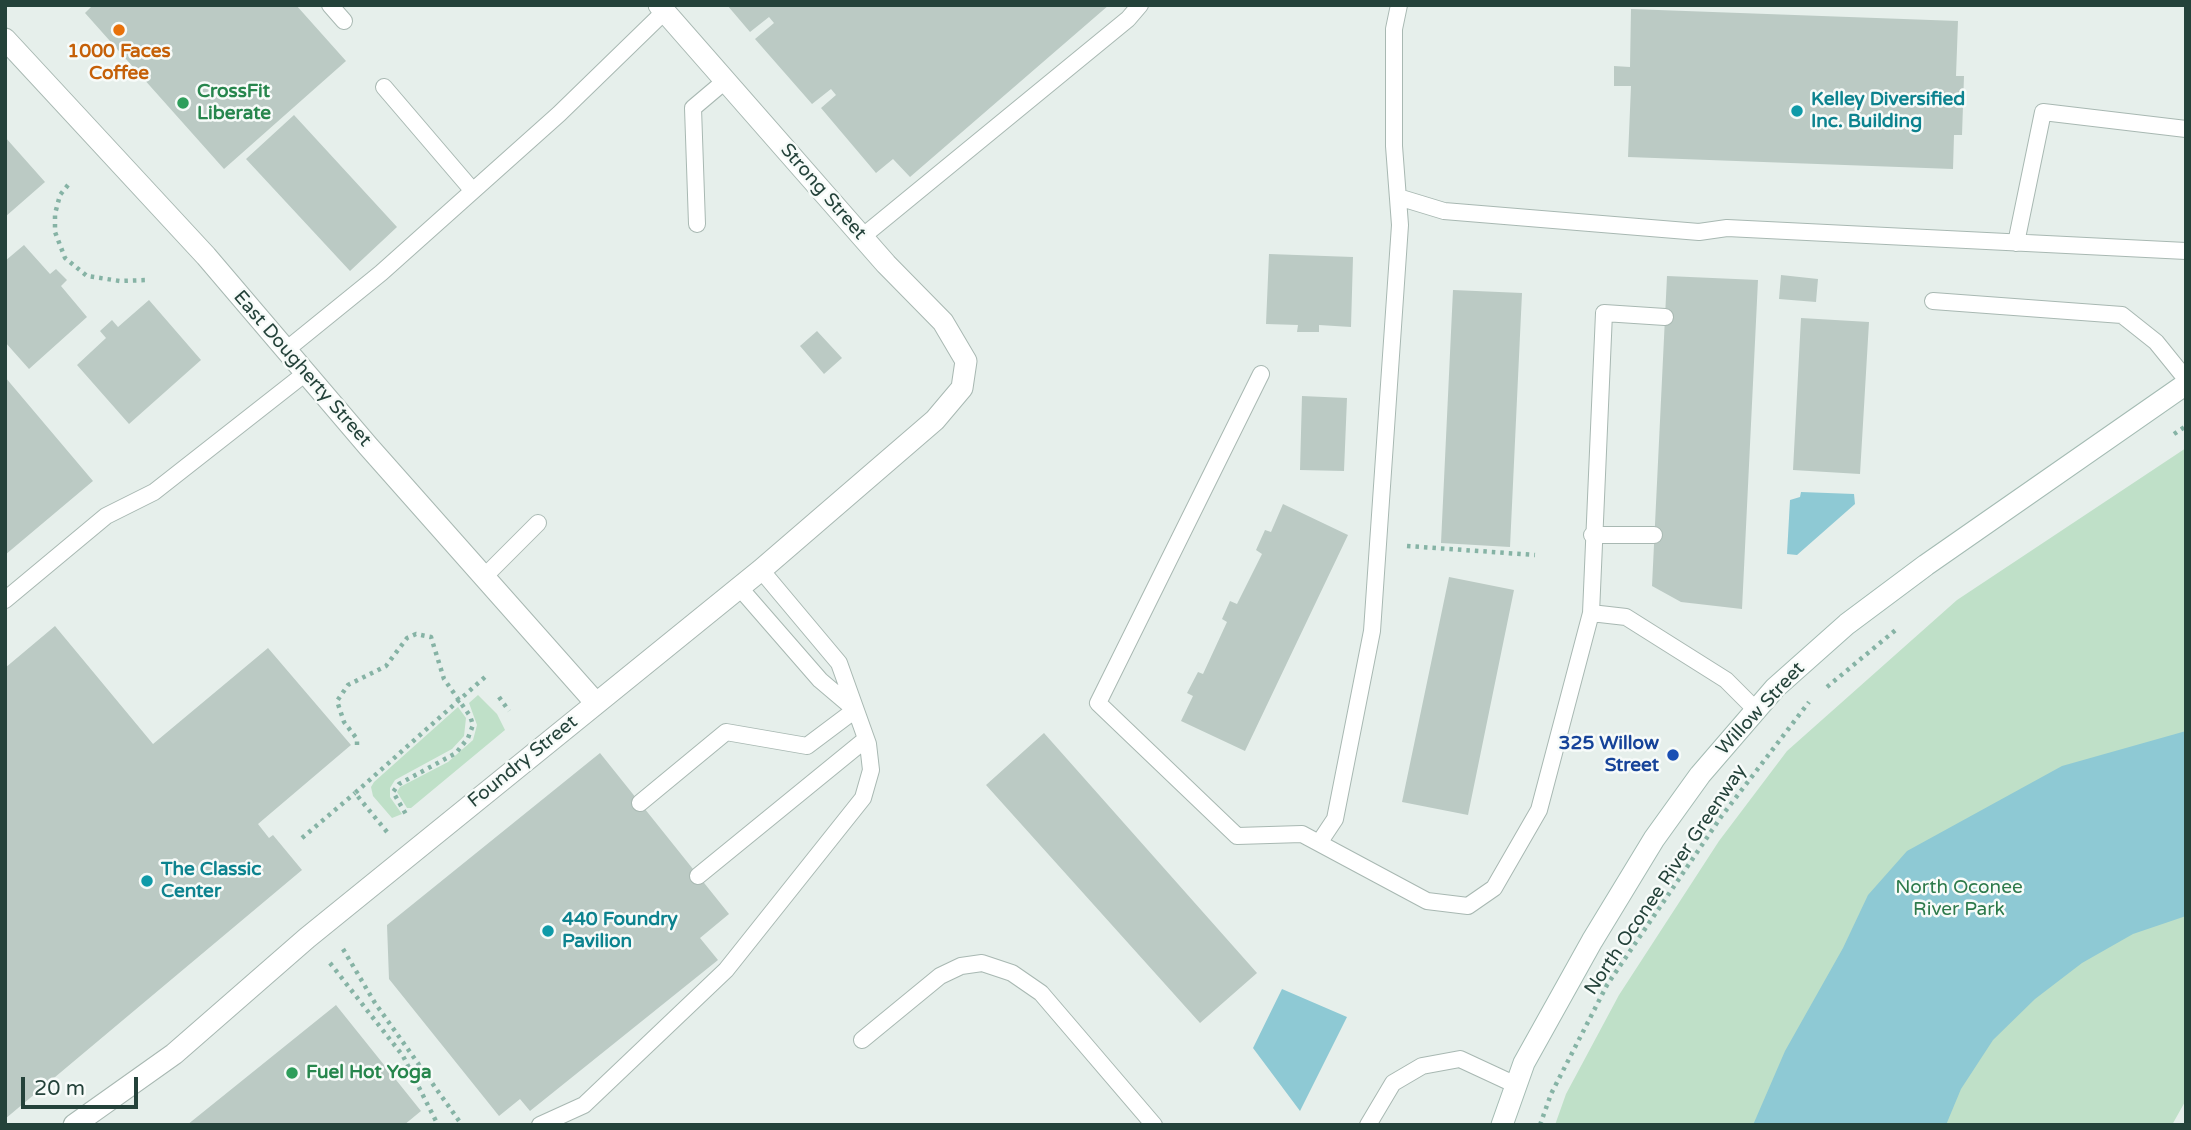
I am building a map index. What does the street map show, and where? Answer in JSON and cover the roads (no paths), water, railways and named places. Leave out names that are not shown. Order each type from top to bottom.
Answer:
[{"type":"street","name":"Strong Street","points":[[662,8],[862,237],[943,321],[965,361],[962,388]]},
{"type":"street","name":"East Dougherty Street","points":[[5,39],[206,256],[596,702]]},
{"type":"street","name":"Willow Street","points":[[1502,1125],[1524,1063],[1654,839],[1700,775],[1775,688],[1847,624],[2186,381]]},
{"type":"street","name":"Foundry Street","points":[[74,1125],[174,1054],[307,938],[761,570],[935,420],[962,388]]},
{"type":"lane","points":[[330,5],[344,21]]},
{"type":"lane","points":[[862,237],[1128,19],[1140,5]]},
{"type":"lane","points":[[1320,843],[1335,819],[1372,631],[1400,225],[1394,29],[1399,5]]},
{"type":"lane","points":[[286,350],[381,273],[473,191],[662,8]]},
{"type":"lane","points":[[697,224],[693,108],[725,81]]},
{"type":"lane","points":[[383,87],[473,191]]},
{"type":"lane","points":[[2017,243],[2043,112],[2186,129]]},
{"type":"lane","points":[[1398,197],[1444,211],[1699,232],[1727,228],[2186,251]]},
{"type":"lane","points":[[1933,301],[2122,314],[2156,342],[2186,381]]},
{"type":"lane","points":[[1261,374],[1098,703],[1237,836],[1302,834],[1427,901],[1468,906],[1494,888],[1539,810],[1591,613],[1592,535],[1604,313],[1665,317]]},
{"type":"lane","points":[[5,600],[106,516],[154,492],[307,372]]},
{"type":"lane","points":[[484,577],[538,523]]},
{"type":"lane","points":[[1592,535],[1654,535]]},
{"type":"lane","points":[[540,1125],[584,1105],[726,970],[863,798],[871,770],[866,739],[839,663],[761,570]]},
{"type":"lane","points":[[739,587],[820,680],[855,710]]},
{"type":"lane","points":[[1591,613],[1626,617],[1726,680],[1756,710]]},
{"type":"lane","points":[[640,803],[726,732],[807,746],[855,710]]},
{"type":"lane","points":[[698,876],[866,739]]},
{"type":"lane","points":[[862,1040],[940,976],[961,966],[982,963],[1012,973],[1041,993],[1154,1125]]},
{"type":"lane","points":[[1368,1125],[1393,1083],[1422,1066],[1460,1059],[1516,1086]]},
{"type":"water","points":[[1801,492],[1854,494],[1855,504],[1797,555],[1787,554],[1790,500],[1800,497]]},
{"type":"water","points":[[2186,731],[2186,916],[2133,934],[2082,963],[2035,999],[1993,1040],[1961,1089],[1946,1125],[1753,1125],[1785,1051],[1843,948],[1868,895],[1907,851],[2062,766]]},
{"type":"water","points":[[1282,989],[1347,1017],[1300,1111],[1253,1048]]},
{"type":"place","name":"1000 Faces Coffee","points":[[119,30]]},
{"type":"place","name":"CrossFit Liberate","points":[[183,103]]},
{"type":"place","name":"Kelley Diversified Inc. Building","points":[[1797,111]]},
{"type":"place","name":"325 Willow Street","points":[[1673,755]]},
{"type":"place","name":"The Classic Center","points":[[147,881]]},
{"type":"place","name":"440 Foundry Pavilion","points":[[548,931]]},
{"type":"place","name":"Fuel Hot Yoga","points":[[292,1073]]},
{"type":"park label","name":"North Oconee River Park","points":[[1959,899]]}]
